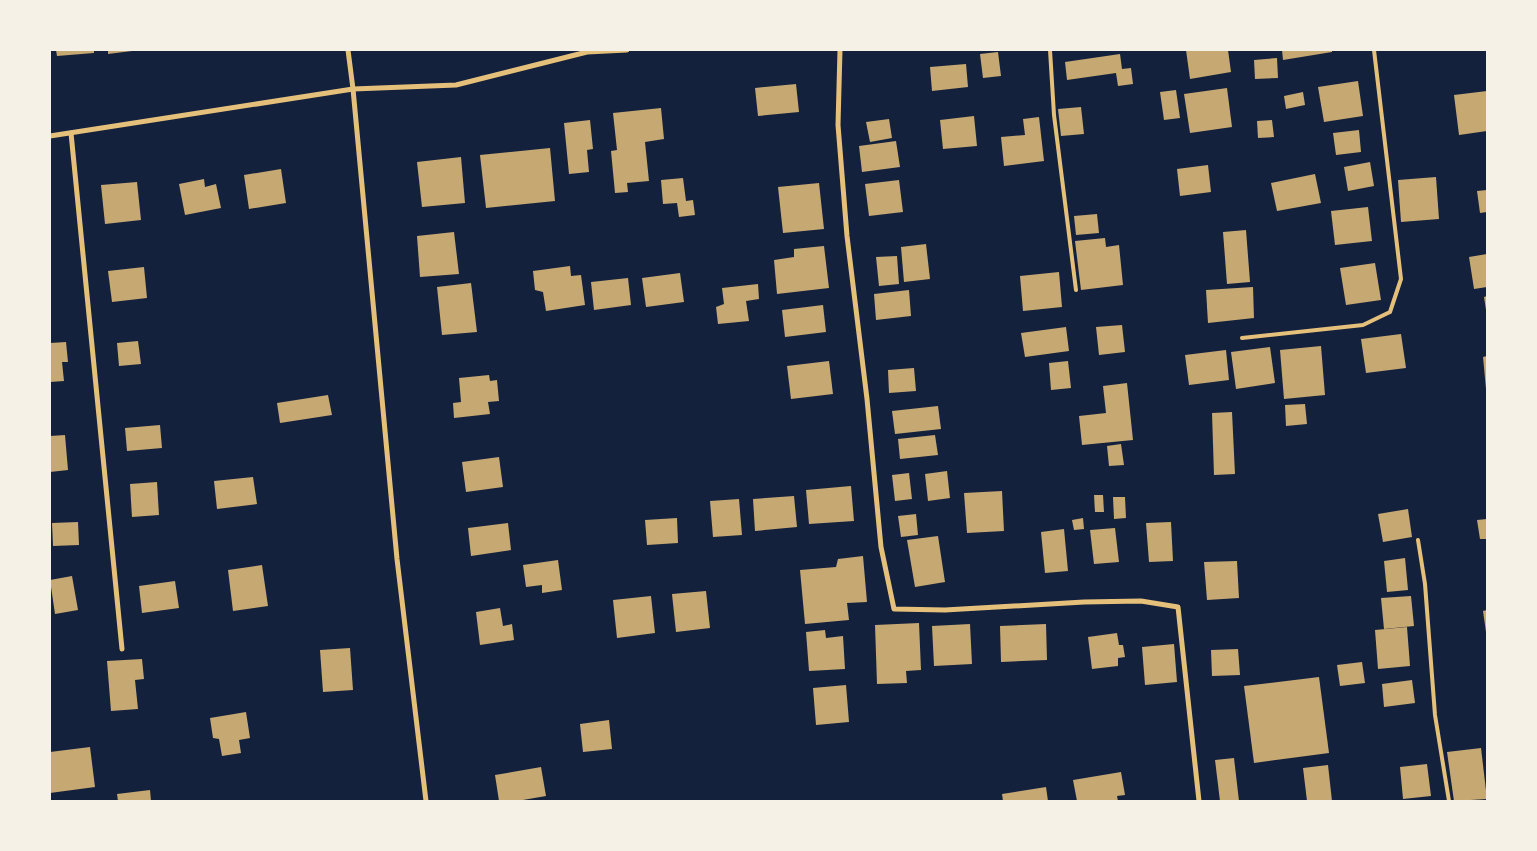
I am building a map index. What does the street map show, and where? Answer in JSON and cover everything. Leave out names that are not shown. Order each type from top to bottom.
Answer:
[{"type":"street","points":[[348,50],[397,559],[426,801]]},
{"type":"street","points":[[50,136],[353,89],[456,86],[587,52],[627,50]]},
{"type":"street","points":[[840,50],[838,125],[847,236],[867,398],[881,547],[894,609],[945,610],[1141,601],[1178,607],[1199,801]]},
{"type":"street","points":[[71,133],[122,649]]},
{"type":"lane","points":[[1050,50],[1054,115],[1076,290]]},
{"type":"lane","points":[[1242,338],[1363,325],[1390,312],[1401,279],[1374,50]]},
{"type":"lane","points":[[1418,540],[1425,584],[1435,715],[1448,801]]},
{"type":"building","points":[[56,50],[94,50],[94,53],[57,56]]},
{"type":"building","points":[[108,50],[132,50],[132,51],[108,54]]},
{"type":"building","points":[[1186,50],[1228,50],[1231,72],[1190,79]]},
{"type":"building","points":[[1282,50],[1332,50],[1332,52],[1283,60]]},
{"type":"building","points":[[998,52],[1001,76],[983,78],[980,54]]},
{"type":"building","points":[[1120,54],[1122,69],[1131,68],[1133,84],[1118,86],[1116,73],[1067,80],[1065,62]]},
{"type":"building","points":[[1277,58],[1278,78],[1255,79],[1254,60]]},
{"type":"building","points":[[966,64],[968,87],[932,91],[930,67]]},
{"type":"building","points":[[1358,81],[1363,116],[1324,122],[1318,87]]},
{"type":"building","points":[[796,84],[799,112],[758,116],[755,88]]},
{"type":"building","points":[[1227,88],[1232,127],[1190,133],[1184,94]]},
{"type":"building","points":[[1176,90],[1180,118],[1164,120],[1160,92]]},
{"type":"building","points":[[1487,91],[1487,131],[1459,135],[1454,95]]},
{"type":"building","points":[[1303,92],[1305,105],[1286,109],[1284,96]]},
{"type":"building","points":[[1081,107],[1084,134],[1061,136],[1058,109]]},
{"type":"building","points":[[661,108],[664,139],[645,142],[649,181],[627,183],[628,192],[615,193],[611,151],[617,150],[613,113]]},
{"type":"building","points":[[974,116],[977,146],[943,149],[940,120]]},
{"type":"building","points":[[1039,117],[1044,161],[1004,166],[1001,137],[1025,135],[1023,119]]},
{"type":"building","points":[[889,119],[892,138],[870,142],[866,122]]},
{"type":"building","points":[[590,120],[593,149],[587,150],[589,172],[569,174],[564,123]]},
{"type":"building","points":[[1272,120],[1274,137],[1258,138],[1257,121]]},
{"type":"building","points":[[1359,130],[1361,152],[1336,155],[1333,133]]},
{"type":"building","points":[[896,141],[900,167],[862,172],[859,146]]},
{"type":"building","points":[[550,148],[555,201],[486,208],[480,155]]},
{"type":"building","points":[[461,157],[465,203],[422,207],[417,162]]},
{"type":"building","points":[[1370,162],[1374,186],[1348,191],[1344,167]]},
{"type":"building","points":[[1208,165],[1211,192],[1180,196],[1177,169]]},
{"type":"building","points":[[281,169],[286,203],[249,209],[244,175]]},
{"type":"building","points":[[1315,174],[1321,203],[1277,211],[1271,183]]},
{"type":"building","points":[[1436,177],[1439,219],[1401,222],[1398,180]]},
{"type":"building","points":[[683,178],[686,201],[693,200],[695,215],[679,217],[677,203],[663,204],[661,180]]},
{"type":"building","points":[[204,179],[205,187],[216,184],[221,208],[185,215],[179,184]]},
{"type":"building","points":[[899,180],[903,212],[869,216],[865,184]]},
{"type":"building","points":[[137,182],[141,220],[105,224],[101,185]]},
{"type":"building","points":[[819,183],[824,229],[783,233],[778,187]]},
{"type":"building","points":[[1487,190],[1487,212],[1480,213],[1477,191]]},
{"type":"building","points":[[1368,207],[1372,241],[1335,245],[1331,211]]},
{"type":"building","points":[[1097,214],[1099,233],[1076,235],[1074,216]]},
{"type":"building","points":[[1246,230],[1250,282],[1227,284],[1223,232]]},
{"type":"building","points":[[454,232],[459,274],[420,277],[417,236]]},
{"type":"building","points":[[1105,238],[1106,247],[1119,245],[1123,285],[1081,290],[1075,241]]},
{"type":"building","points":[[926,244],[930,279],[904,282],[901,247]]},
{"type":"building","points":[[824,246],[829,288],[777,294],[774,260],[794,257],[794,249]]},
{"type":"building","points":[[1487,254],[1487,287],[1474,289],[1469,257]]},
{"type":"building","points":[[897,256],[899,284],[879,286],[876,257]]},
{"type":"building","points":[[1375,263],[1381,300],[1346,305],[1340,268]]},
{"type":"building","points":[[570,266],[571,276],[581,275],[585,305],[546,311],[543,292],[535,290],[533,271]]},
{"type":"building","points":[[144,267],[147,298],[112,302],[108,271]]},
{"type":"building","points":[[1059,272],[1062,307],[1023,311],[1020,276]]},
{"type":"building","points":[[680,273],[684,302],[646,307],[642,278]]},
{"type":"building","points":[[628,278],[631,305],[594,310],[591,282]]},
{"type":"building","points":[[471,283],[477,332],[442,335],[437,287]]},
{"type":"building","points":[[758,284],[759,299],[746,301],[749,321],[718,324],[716,307],[724,304],[722,288]]},
{"type":"building","points":[[1253,287],[1254,318],[1208,323],[1206,290]]},
{"type":"building","points":[[909,290],[911,316],[876,320],[874,294]]},
{"type":"building","points":[[1487,296],[1487,310],[1486,310],[1484,297]]},
{"type":"building","points":[[823,305],[826,332],[785,337],[782,310]]},
{"type":"building","points":[[1122,325],[1125,352],[1099,355],[1096,327]]},
{"type":"building","points":[[1066,327],[1069,351],[1025,357],[1021,333]]},
{"type":"building","points":[[1401,334],[1406,368],[1366,373],[1361,339]]},
{"type":"building","points":[[138,341],[141,364],[119,366],[117,343]]},
{"type":"building","points":[[66,342],[68,362],[62,362],[64,381],[50,382],[50,343]]},
{"type":"building","points":[[1321,346],[1325,395],[1284,399],[1280,350]]},
{"type":"building","points":[[1270,347],[1275,383],[1236,389],[1231,352]]},
{"type":"building","points":[[1226,350],[1229,380],[1189,385],[1185,355]]},
{"type":"building","points":[[1487,356],[1487,388],[1486,389],[1483,357]]},
{"type":"building","points":[[829,361],[833,394],[791,399],[787,366]]},
{"type":"building","points":[[1068,361],[1071,388],[1051,390],[1049,363]]},
{"type":"building","points":[[914,368],[916,391],[889,393],[888,370]]},
{"type":"building","points":[[489,375],[490,381],[497,380],[499,401],[488,402],[490,414],[454,418],[453,403],[461,402],[459,378]]},
{"type":"building","points":[[1127,383],[1133,440],[1082,445],[1079,416],[1106,413],[1103,386]]},
{"type":"building","points":[[328,395],[332,415],[280,423],[277,403]]},
{"type":"building","points":[[1305,404],[1307,424],[1286,426],[1285,405]]},
{"type":"building","points":[[938,406],[941,429],[895,434],[892,411]]},
{"type":"building","points":[[1232,412],[1235,474],[1214,475],[1212,413]]},
{"type":"building","points":[[160,425],[162,448],[127,451],[125,428]]},
{"type":"building","points":[[65,435],[68,470],[50,472],[50,436]]},
{"type":"building","points":[[935,435],[938,455],[900,459],[898,439]]},
{"type":"building","points":[[1121,444],[1124,465],[1109,466],[1107,446]]},
{"type":"building","points":[[499,457],[503,487],[466,492],[462,462]]},
{"type":"building","points":[[947,471],[950,498],[928,501],[925,474]]},
{"type":"building","points":[[909,473],[912,499],[895,501],[892,475]]},
{"type":"building","points":[[253,477],[257,504],[217,509],[214,481]]},
{"type":"building","points":[[157,482],[159,515],[132,517],[130,484]]},
{"type":"building","points":[[851,486],[854,521],[809,524],[806,490]]},
{"type":"building","points":[[1002,491],[1004,531],[967,533],[964,493]]},
{"type":"building","points":[[1094,495],[1103,495],[1104,512],[1095,512]]},
{"type":"building","points":[[794,496],[797,527],[755,531],[753,499]]},
{"type":"building","points":[[1113,497],[1125,497],[1126,518],[1114,519]]},
{"type":"building","points":[[739,499],[742,535],[713,537],[710,501]]},
{"type":"building","points":[[1408,509],[1412,537],[1383,542],[1378,514]]},
{"type":"building","points":[[916,514],[918,535],[901,537],[898,516]]},
{"type":"building","points":[[677,518],[678,543],[647,545],[645,520]]},
{"type":"building","points":[[1083,518],[1084,529],[1074,530],[1072,520]]},
{"type":"building","points":[[1487,519],[1487,539],[1480,539],[1477,520]]},
{"type":"building","points":[[78,522],[79,545],[53,546],[52,523]]},
{"type":"building","points":[[1171,522],[1173,561],[1149,562],[1146,523]]},
{"type":"building","points":[[508,523],[511,550],[471,556],[468,528]]},
{"type":"building","points":[[1115,528],[1119,562],[1094,564],[1090,530]]},
{"type":"building","points":[[1064,529],[1068,571],[1045,573],[1041,532]]},
{"type":"building","points":[[938,536],[945,582],[915,587],[907,540]]},
{"type":"building","points":[[863,556],[867,602],[847,603],[849,620],[805,624],[800,570],[836,567],[838,559]]},
{"type":"building","points":[[1405,558],[1408,590],[1387,592],[1384,561]]},
{"type":"building","points":[[558,560],[562,590],[542,593],[542,585],[526,587],[523,565]]},
{"type":"building","points":[[1237,561],[1239,598],[1207,600],[1204,562]]},
{"type":"building","points":[[262,565],[268,606],[233,611],[228,570]]},
{"type":"building","points":[[72,576],[78,610],[55,614],[50,580]]},
{"type":"building","points":[[175,581],[179,608],[142,613],[139,586]]},
{"type":"building","points":[[706,591],[710,628],[676,632],[672,594]]},
{"type":"building","points":[[651,596],[655,633],[617,638],[613,600]]},
{"type":"building","points":[[1411,596],[1414,626],[1384,629],[1381,598]]},
{"type":"building","points":[[500,608],[503,626],[512,624],[514,640],[480,645],[476,612]]},
{"type":"building","points":[[1487,610],[1487,632],[1486,632],[1483,611]]},
{"type":"building","points":[[919,623],[921,670],[906,671],[907,683],[877,684],[875,625]]},
{"type":"building","points":[[970,624],[972,664],[934,666],[932,626]]},
{"type":"building","points":[[1046,624],[1047,660],[1001,662],[1000,626]]},
{"type":"building","points":[[1407,627],[1410,666],[1378,669],[1375,630]]},
{"type":"building","points":[[825,630],[826,638],[843,636],[845,669],[809,671],[806,632]]},
{"type":"building","points":[[1117,633],[1119,645],[1123,645],[1125,657],[1118,658],[1118,666],[1092,669],[1088,637]]},
{"type":"building","points":[[1174,644],[1177,682],[1145,685],[1142,647]]},
{"type":"building","points":[[350,648],[353,690],[323,692],[320,650]]},
{"type":"building","points":[[1238,649],[1240,675],[1212,676],[1211,650]]},
{"type":"building","points":[[142,659],[144,679],[135,680],[138,709],[111,711],[107,661]]},
{"type":"building","points":[[1362,662],[1365,683],[1340,686],[1337,665]]},
{"type":"building","points":[[1319,677],[1329,753],[1254,763],[1244,686]]},
{"type":"building","points":[[1412,680],[1415,703],[1384,707],[1382,684]]},
{"type":"building","points":[[846,685],[849,722],[816,725],[813,688]]},
{"type":"building","points":[[246,712],[250,738],[239,740],[241,753],[222,756],[219,739],[213,738],[210,718]]},
{"type":"building","points":[[609,720],[612,749],[583,752],[580,724]]},
{"type":"building","points":[[90,747],[95,787],[50,793],[50,752]]},
{"type":"building","points":[[1481,748],[1487,799],[1454,801],[1447,752]]},
{"type":"building","points":[[1234,758],[1239,801],[1220,801],[1215,760]]},
{"type":"building","points":[[1427,764],[1431,796],[1403,799],[1400,767]]},
{"type":"building","points":[[1328,765],[1332,801],[1307,801],[1303,768]]},
{"type":"building","points":[[541,767],[546,796],[517,801],[499,801],[495,775]]},
{"type":"building","points":[[1121,772],[1125,795],[1117,796],[1118,801],[1077,801],[1073,780]]},
{"type":"building","points":[[1046,787],[1048,801],[1003,801],[1002,794]]},
{"type":"building","points":[[150,790],[151,801],[118,801],[117,794]]}]
